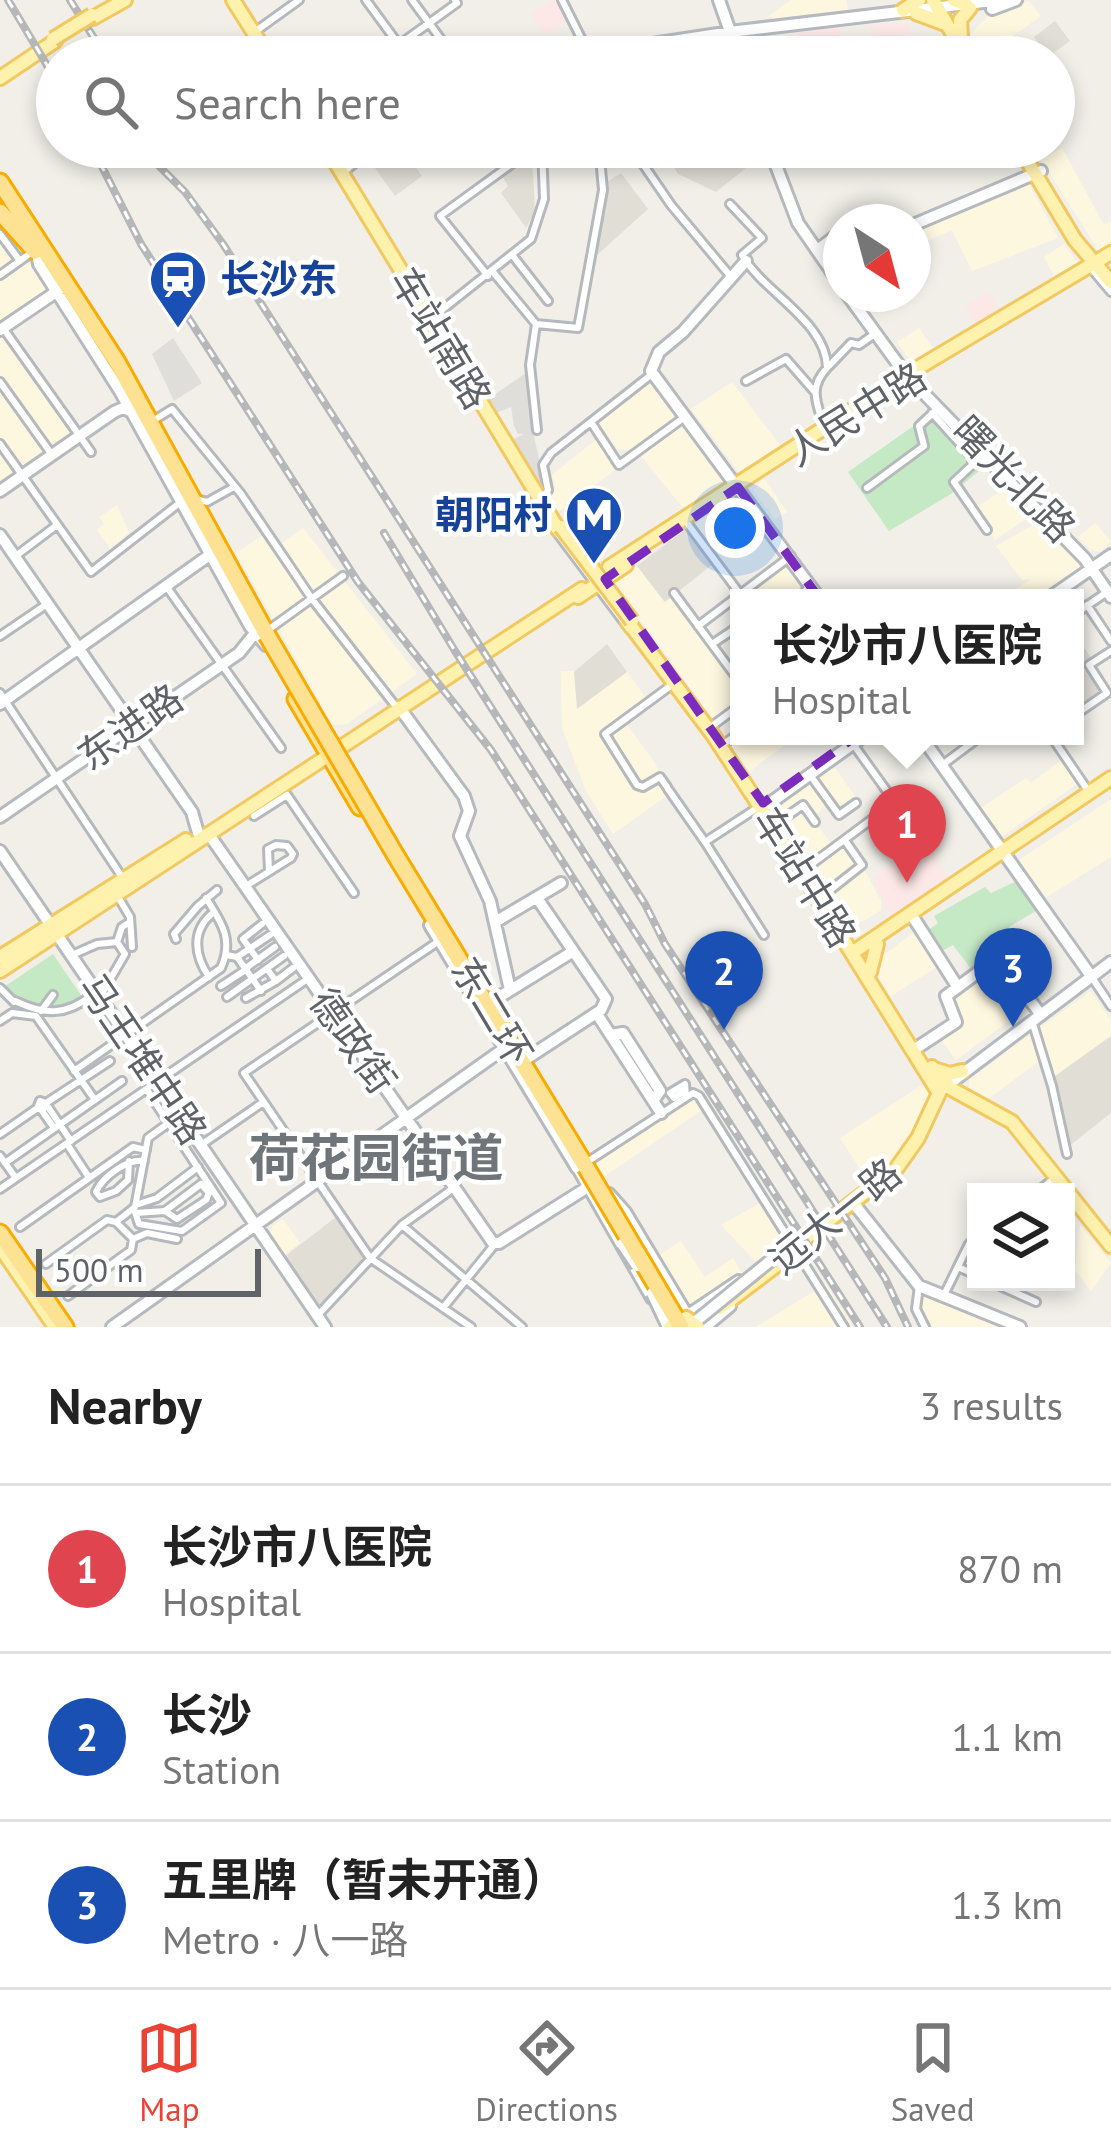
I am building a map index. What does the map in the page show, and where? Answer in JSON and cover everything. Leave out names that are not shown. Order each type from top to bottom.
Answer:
[{"type":"highway","points":[[1,189],[31,250],[112,365],[397,860]]},
{"type":"highway","points":[[0,215],[117,362],[262,630],[397,860]]},
{"type":"highway","name":"东二环","points":[[397,860],[508,1052],[573,1149]]},
{"type":"highway","name":"东二环","points":[[413,887],[583,1167],[687,1325]]},
{"type":"highway","points":[[0,1236],[62,1327]]},
{"type":"main road","points":[[60,36],[118,0]]},
{"type":"main road","points":[[235,0],[258,36]]},
{"type":"main road","points":[[235,0],[257,36]]},
{"type":"main road","points":[[948,26],[952,5]]},
{"type":"main road","points":[[952,5],[961,36]]},
{"type":"main road","points":[[952,5],[961,36]]},
{"type":"main road","points":[[913,8],[948,26],[955,36]]},
{"type":"main road","points":[[0,77],[36,52]]},
{"type":"main road","name":"车站南路","points":[[342,168],[556,523]]},
{"type":"main road","name":"车站南路","points":[[342,168],[556,523]]},
{"type":"main road","points":[[1036,168],[1111,282]]},
{"type":"main road","name":"人民中路","points":[[757,473],[1101,263]]},
{"type":"main road","name":"人民中路","points":[[397,706],[910,376]]},
{"type":"main road","points":[[556,523],[635,627]]},
{"type":"main road","name":"车站中路","points":[[635,627],[777,823],[879,991],[946,1087]]},
{"type":"main road","name":"车站中路","points":[[635,627],[712,726],[879,991],[946,1087]]},
{"type":"main road","points":[[98,902],[397,706]]},
{"type":"main road","points":[[1004,855],[1111,778]]},
{"type":"main road","points":[[856,954],[1111,787]]},
{"type":"main road","points":[[73,918],[122,877],[198,836]]},
{"type":"main road","points":[[0,957],[117,895],[198,836]]},
{"type":"main road","points":[[844,930],[856,938],[876,941]]},
{"type":"main road","points":[[0,971],[39,946],[52,931]]},
{"type":"main road","points":[[870,972],[876,941]]},
{"type":"main road","points":[[963,1072],[960,1085],[946,1087],[950,1074],[963,1072]]},
{"type":"main road","points":[[946,1087],[1012,1122],[1056,1183]]},
{"type":"main road","name":"远大一路","points":[[687,1325],[898,1171],[921,1140],[946,1087]]},
{"type":"main road","name":"远大一路","points":[[791,1251],[896,1169],[946,1087]]},
{"type":"main road","points":[[1075,1206],[1110,1249]]},
{"type":"main road","points":[[1075,1206],[1110,1249]]},
{"type":"street","points":[[256,32],[299,0]]},
{"type":"street","points":[[366,0],[392,36]]},
{"type":"street","points":[[412,0],[439,36]]},
{"type":"street","points":[[412,36],[458,3],[455,0]]},
{"type":"street","points":[[562,0],[580,36]]},
{"type":"street","points":[[723,0],[735,34]]},
{"type":"street","points":[[721,36],[1003,0]]},
{"type":"street","points":[[952,5],[990,10],[1016,0]]},
{"type":"street","points":[[723,36],[735,34]]},
{"type":"street","points":[[509,168],[440,216],[536,324],[578,328],[603,190],[600,168]]},
{"type":"street","points":[[433,317],[531,239],[544,200],[541,168]]},
{"type":"street","points":[[646,168],[732,277]]},
{"type":"street","points":[[779,168],[823,255]]},
{"type":"street","points":[[779,168],[799,223],[823,257]]},
{"type":"street","points":[[931,217],[1038,172]]},
{"type":"street","points":[[730,204],[761,238],[742,255],[824,346],[827,368]]},
{"type":"street","points":[[0,234],[31,250],[0,275]]},
{"type":"street","points":[[819,249],[823,246]]},
{"type":"street","points":[[1076,249],[1101,263],[1111,292]]},
{"type":"street","points":[[513,256],[548,302]]},
{"type":"street","points":[[542,499],[548,490],[543,465],[550,453],[654,372],[661,357],[747,263]]},
{"type":"street","points":[[91,452],[1,328],[58,289],[211,554],[262,630],[344,576]]},
{"type":"street","points":[[862,312],[910,376]]},
{"type":"street","points":[[863,312],[910,376]]},
{"type":"street","points":[[536,324],[530,365],[537,430]]},
{"type":"street","points":[[814,391],[817,380],[851,343],[859,345],[876,333]]},
{"type":"street","points":[[746,381],[786,359],[814,391],[824,428]]},
{"type":"street","points":[[654,372],[790,557]]},
{"type":"street","name":"曙光北路","points":[[910,376],[935,410],[1095,568]]},
{"type":"street","name":"曙光北路","points":[[910,376],[1095,568],[1110,592]]},
{"type":"street","points":[[0,382],[50,452]]},
{"type":"street","points":[[21,474],[120,403],[121,392]]},
{"type":"street","points":[[0,489],[114,412],[123,408],[132,412]]},
{"type":"street","points":[[151,422],[172,409],[464,796],[469,811],[460,836],[490,901],[509,990]]},
{"type":"street","points":[[867,488],[924,446],[919,426],[935,410],[973,458],[954,482],[987,530]]},
{"type":"street","points":[[591,422],[620,464],[687,416]]},
{"type":"street","points":[[687,416],[811,589]]},
{"type":"street","points":[[0,444],[92,572],[182,501]]},
{"type":"street","points":[[727,467],[739,474],[757,473],[749,489],[751,500]]},
{"type":"street","points":[[197,499],[207,502],[234,487]]},
{"type":"street","points":[[693,516],[737,589]]},
{"type":"street","points":[[556,523],[635,627]]},
{"type":"street","points":[[15,557],[57,524]]},
{"type":"street","name":"德政街","points":[[0,535],[192,812],[198,836],[246,886],[497,1244]]},
{"type":"street","points":[[122,877],[2,699],[211,554]]},
{"type":"street","points":[[749,589],[790,557]]},
{"type":"street","points":[[1065,589],[1111,557]]},
{"type":"street","points":[[166,586],[281,748]]},
{"type":"street","points":[[1084,607],[1110,592]]},
{"type":"street","points":[[674,593],[730,669]]},
{"type":"street","points":[[698,626],[730,603]]},
{"type":"street","points":[[0,636],[47,604]]},
{"type":"street","points":[[1087,605],[1111,641]]},
{"type":"street","name":"东进路","points":[[0,817],[220,666],[262,630]]},
{"type":"street","points":[[712,644],[730,632]]},
{"type":"street","points":[[1084,709],[1107,693],[1089,665],[1111,651]]},
{"type":"street","points":[[674,684],[605,734],[638,785],[660,777],[764,935]]},
{"type":"street","points":[[712,726],[730,713]]},
{"type":"street","points":[[724,744],[730,740]]},
{"type":"street","points":[[705,842],[849,745]]},
{"type":"street","points":[[861,745],[914,829],[897,842]]},
{"type":"street","points":[[926,745],[1111,1006]]},
{"type":"street","points":[[926,745],[1004,855]]},
{"type":"street","points":[[941,766],[970,745]]},
{"type":"street","points":[[1057,745],[1089,792]]},
{"type":"street","points":[[809,774],[839,815],[856,803]]},
{"type":"street","points":[[254,816],[287,795],[354,893]]},
{"type":"street","points":[[805,869],[895,802]]},
{"type":"street","points":[[777,823],[802,805],[815,822]]},
{"type":"street","points":[[821,898],[862,865],[846,842]]},
{"type":"street","points":[[246,886],[268,872],[292,856],[287,846],[268,849],[268,872]]},
{"type":"street","name":"马王堆中路","points":[[0,851],[153,1086],[319,1322]]},
{"type":"street","points":[[397,860],[439,941],[508,1052],[583,1167],[606,1190],[687,1325]]},
{"type":"street","points":[[397,860],[491,1002],[508,1052]]},
{"type":"street","name":"马王堆中路","points":[[0,861],[52,931]]},
{"type":"street","points":[[495,922],[561,883]]},
{"type":"street","points":[[176,939],[186,918],[217,890]]},
{"type":"street","points":[[117,895],[130,922],[132,947]]},
{"type":"street","points":[[74,1071],[220,968],[226,935],[206,898]]},
{"type":"street","points":[[116,1327],[508,1052],[596,1014],[606,999],[537,898]]},
{"type":"street","points":[[209,977],[196,944],[203,921],[214,912]]},
{"type":"street","points":[[913,916],[957,986]]},
{"type":"street","points":[[117,942],[122,927],[130,922]]},
{"type":"street","points":[[262,924],[243,938],[276,981]]},
{"type":"street","points":[[226,955],[237,957],[270,935]]},
{"type":"street","points":[[439,941],[244,1073],[370,1258],[471,1327]]},
{"type":"street","points":[[39,946],[67,953],[117,942]]},
{"type":"street","points":[[0,988],[15,1001],[41,1012],[73,1009],[96,996],[125,954],[117,942]]},
{"type":"street","points":[[221,986],[275,947]]},
{"type":"street","points":[[491,1002],[572,952]]},
{"type":"street","points":[[226,997],[284,956]]},
{"type":"street","points":[[237,957],[262,991]]},
{"type":"street","points":[[918,1047],[956,1022],[945,999],[957,986],[988,964],[1004,965],[1037,1019],[1066,1154]]},
{"type":"street","points":[[963,1072],[1111,965]]},
{"type":"street","points":[[246,998],[293,968]]},
{"type":"street","points":[[0,1189],[309,979]]},
{"type":"street","points":[[41,1012],[53,995]]},
{"type":"street","points":[[12,1013],[15,1001]]},
{"type":"street","points":[[0,1021],[12,1013],[39,1019],[95,1100]]},
{"type":"street","points":[[596,1014],[661,1113]]},
{"type":"street","points":[[0,1134],[110,1061]]},
{"type":"street","points":[[16,1178],[3,1159],[122,1081]]},
{"type":"street","points":[[153,1086],[220,1204],[182,1231],[139,1224],[135,1210],[148,1138],[170,1122]]},
{"type":"street","name":"马王堆中路","points":[[153,1086],[201,1145],[255,1230]]},
{"type":"street","points":[[583,1167],[685,1095],[699,1096],[791,1251],[844,1327]]},
{"type":"street","points":[[201,1145],[262,1103]]},
{"type":"street","points":[[43,1106],[89,1177]]},
{"type":"street","points":[[20,1227],[134,1147],[146,1150]]},
{"type":"street","points":[[129,1161],[128,1180],[100,1197],[96,1192],[101,1182],[129,1161],[144,1160]]},
{"type":"street","points":[[116,1222],[199,1166]]},
{"type":"street","points":[[583,1167],[588,1187],[622,1244],[687,1325]]},
{"type":"street","points":[[135,1210],[165,1211],[176,1219],[206,1201],[209,1193],[200,1184],[165,1211]]},
{"type":"street","points":[[319,1322],[402,1225],[455,1186]]},
{"type":"street","points":[[443,1308],[497,1244],[588,1187]]},
{"type":"street","points":[[855,1205],[919,1286],[1020,1327]]},
{"type":"street","points":[[46,1264],[106,1220],[116,1222],[133,1239]]},
{"type":"street","points":[[402,1225],[522,1327]]},
{"type":"street","points":[[133,1239],[147,1233],[177,1239]]},
{"type":"street","points":[[68,1296],[130,1250],[133,1239]]},
{"type":"street","points":[[944,1295],[967,1253]]},
{"type":"street","points":[[958,1267],[967,1271]]},
{"type":"street","points":[[919,1286],[916,1310],[925,1327]]},
{"type":"street","points":[[1010,1291],[1036,1303]]},
{"type":"highlighted area","points":[[738,487],[898,706],[763,803],[605,579]]},
{"type":"shaded area","points":[[558,0],[568,20],[547,35],[530,14]]},
{"type":"shaded area","points":[[791,0],[846,0],[848,10],[776,23],[770,15]]},
{"type":"shaded area","points":[[1029,1],[1041,16],[1013,36],[969,36],[988,16]]},
{"type":"shaded area","points":[[1055,21],[1066,36],[1035,36]]},
{"type":"shaded area","points":[[911,22],[908,36],[874,36],[867,25]]},
{"type":"shaded area","points":[[841,25],[845,36],[789,36]]},
{"type":"shaded area","points":[[375,168],[416,168],[422,176],[395,196]]},
{"type":"shaded area","points":[[513,168],[533,168],[535,211],[526,228],[501,193],[508,186],[502,176]]},
{"type":"shaded area","points":[[674,168],[746,168],[716,192]]},
{"type":"shaded area","points":[[1046,168],[1073,168],[1104,225],[1111,221],[1111,244],[1099,251]]},
{"type":"shaded area","points":[[621,173],[648,209],[597,255],[608,181]]},
{"type":"shaded area","points":[[1029,184],[1058,238],[972,271],[952,230],[931,239],[931,223]]},
{"type":"shaded area","points":[[0,224],[49,290],[0,323]]},
{"type":"shaded area","points":[[1064,244],[1078,263],[1054,276],[1044,257]]},
{"type":"shaded area","points":[[990,291],[1000,312],[974,325],[966,305]]},
{"type":"shaded area","points":[[919,328],[933,348],[911,362],[897,342]]},
{"type":"shaded area","points":[[3,330],[74,431],[0,482],[0,332]]},
{"type":"shaded area","points":[[173,338],[202,383],[174,401],[152,354]]},
{"type":"shaded area","points":[[529,371],[533,432],[547,494],[510,441],[524,434],[518,434],[514,426],[511,407],[496,413],[488,399]]},
{"type":"shaded area","points":[[654,379],[730,482],[684,509],[636,450],[617,449],[598,422]]},
{"type":"shaded area","points":[[732,382],[783,449],[741,475],[691,409]]},
{"type":"shaded area","points":[[598,438],[622,465],[558,512],[548,498],[555,488],[552,475]]},
{"type":"shaded area","points":[[764,478],[787,512],[775,519],[753,490]]},
{"type":"shaded area","points":[[1007,487],[1033,514],[995,540],[977,507]]},
{"type":"shaded area","points":[[738,495],[748,510],[706,542],[693,525]]},
{"type":"shaded area","points":[[117,505],[129,532],[111,550],[97,530],[104,524],[99,517]]},
{"type":"shaded area","points":[[1040,521],[1084,567],[1052,589],[1016,589],[1031,579],[1022,580],[996,546]]},
{"type":"shaded area","points":[[1095,523],[1111,541],[1101,552],[1091,550],[1078,537]]},
{"type":"shaded area","points":[[303,528],[417,674],[347,724],[333,725],[236,553],[263,535],[274,549]]},
{"type":"shaded area","points":[[686,529],[713,564],[665,602],[637,566]]},
{"type":"shaded area","points":[[787,564],[803,586],[799,589],[752,589]]},
{"type":"shaded area","points":[[637,566],[664,602],[671,597],[730,675],[730,707],[714,720],[611,580]]},
{"type":"shaded area","points":[[607,644],[627,672],[577,709],[574,672]]},
{"type":"shaded area","points":[[1084,669],[1099,691],[1084,702]]},
{"type":"shaded area","points":[[561,671],[574,671],[578,708],[627,672],[647,699],[623,719],[655,763],[668,795],[613,834],[586,791],[562,728]]},
{"type":"shaded area","points":[[731,745],[785,745],[750,771]]},
{"type":"shaded area","points":[[1060,761],[1077,784],[1001,837],[981,808],[1026,778],[1031,783]]},
{"type":"shaded area","points":[[832,764],[855,796],[839,807],[815,778]]},
{"type":"shaded area","points":[[809,782],[826,804],[816,816],[808,812],[832,845],[805,860],[783,822],[795,809],[776,820],[771,806]]},
{"type":"shaded area","points":[[1111,799],[1111,857],[1045,898],[1019,860]]},
{"type":"shaded area","points":[[924,841],[948,877],[892,918],[872,879],[911,846]]},
{"type":"shaded area","points":[[845,845],[856,863],[852,867],[864,869],[881,901],[881,910],[864,921],[851,923],[843,915],[814,868]]},
{"type":"shaded area","points":[[916,931],[937,967],[891,996],[874,972],[876,961]]},
{"type":"shaded area","points":[[990,967],[1000,969],[1023,1006],[956,1060],[939,1037],[963,1020],[947,997]]},
{"type":"shaded area","points":[[1091,991],[1111,1021],[1111,1036],[1055,1076],[1038,1029]]},
{"type":"shaded area","points":[[1032,1033],[1043,1058],[988,1099],[969,1092],[970,1079]]},
{"type":"shaded area","points":[[1111,1036],[1111,1113],[1068,1147],[1055,1076]]},
{"type":"shaded area","points":[[925,1083],[930,1098],[913,1132],[869,1183],[840,1138]]},
{"type":"shaded area","points":[[694,1098],[702,1110],[602,1178],[593,1162]]},
{"type":"shaded area","points":[[762,1202],[786,1241],[756,1262],[721,1225]]},
{"type":"shaded area","points":[[336,1217],[365,1257],[318,1306],[284,1257]]},
{"type":"shaded area","points":[[283,1219],[300,1243],[282,1256],[270,1238],[272,1226]]},
{"type":"shaded area","points":[[1080,1225],[1111,1263],[1091,1291],[1075,1270]]},
{"type":"shaded area","points":[[681,1241],[705,1277],[733,1258],[742,1273],[690,1308],[656,1257]]},
{"type":"shaded area","points":[[826,1284],[853,1327],[756,1327]]},
{"type":"shaded area","points":[[926,1295],[1002,1327],[930,1327],[920,1308]]},
{"type":"green space","points":[[932,413],[985,466],[951,494],[889,531],[848,472]]},
{"type":"green space","points":[[1021,879],[1041,908],[1009,927],[1015,942],[972,970],[953,945],[936,954],[923,934],[938,923],[934,916],[985,887],[991,893]]},
{"type":"green space","points":[[53,954],[85,1001],[63,1014],[30,1008],[4,987]]},
{"type":"railway","points":[[8,0],[36,47]]},
{"type":"railway","points":[[70,0],[93,36]]},
{"type":"railway","points":[[103,168],[141,244],[358,582],[491,750],[860,1327]]},
{"type":"railway","points":[[161,168],[223,244],[645,904],[665,944],[885,1278],[908,1327]]},
{"type":"railway","points":[[384,533],[887,1327]]},
{"type":"place","name":"长沙东","points":[[178,330]]},
{"type":"place","name":"朝阳村","points":[[594,566]]},
{"type":"place","name":"长沙市八医院","points":[[907,883]]},
{"type":"place","name":"五里牌（暂未开通）","points":[[1013,1027]]},
{"type":"place","name":"长沙","points":[[724,1030]]},
{"type":"district","name":"荷花园街道","points":[[376,1158]]}]
